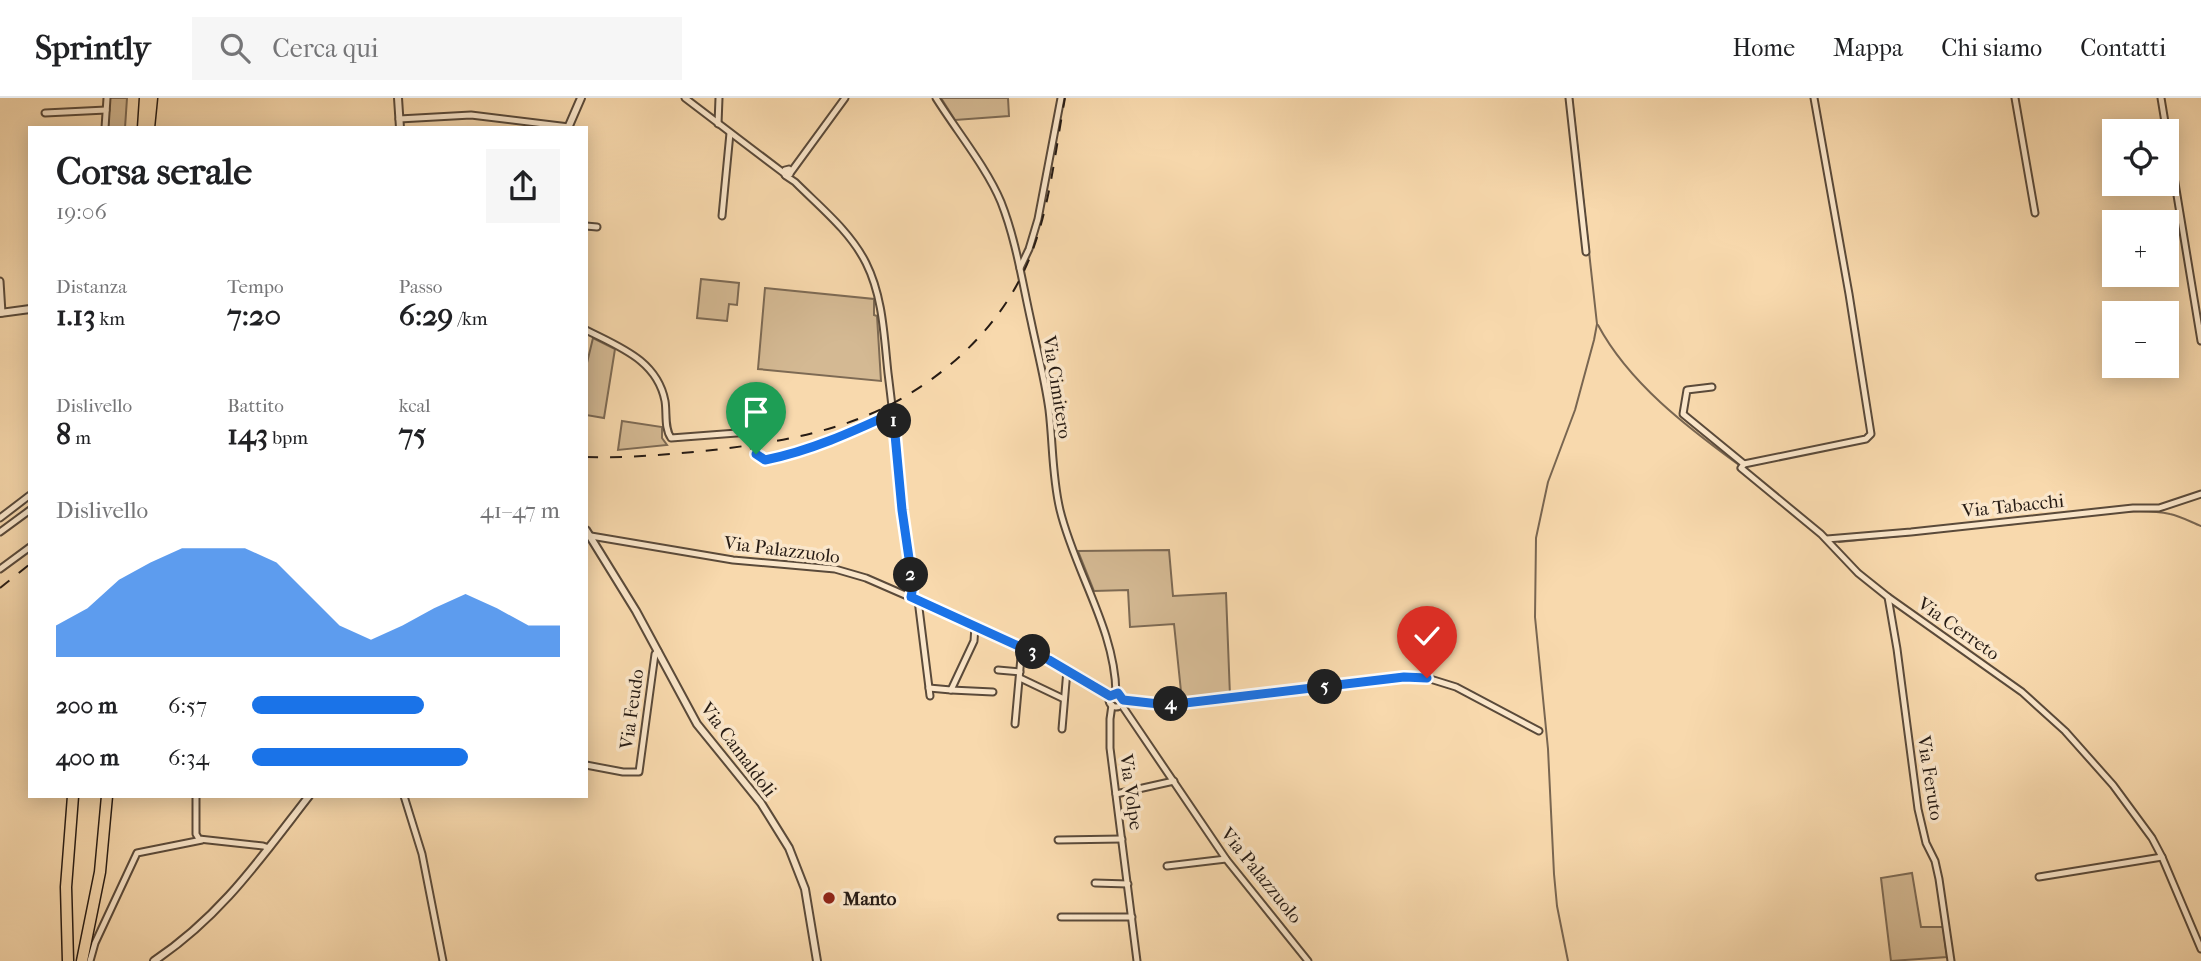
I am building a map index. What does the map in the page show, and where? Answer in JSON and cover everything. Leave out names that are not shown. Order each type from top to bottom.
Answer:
[{"type":"highway","points":[[142,126],[145,98]]},
{"type":"highway","points":[[149,126],[152,98]]},
{"type":"highway","points":[[68,961],[66,887],[73,798]]},
{"type":"highway","points":[[82,961],[100,872],[107,798]]},
{"type":"street","points":[[105,126],[107,98]]},
{"type":"street","points":[[398,98],[400,126]]},
{"type":"street","points":[[568,126],[581,98]]},
{"type":"street","points":[[685,98],[730,133],[788,172],[849,237],[866,262],[879,295],[902,510],[913,586],[911,597]]},
{"type":"street","points":[[718,124],[719,98]]},
{"type":"street","points":[[788,172],[845,98]]},
{"type":"street","name":"Via Cimitero","points":[[936,98],[1000,200],[1019,268],[1049,408],[1060,509],[1074,554],[1098,613],[1115,675],[1113,695],[1109,700],[1112,705]]},
{"type":"street","points":[[1019,268],[1038,219],[1062,98]]},
{"type":"street","points":[[1569,98],[1586,252]]},
{"type":"street","points":[[1744,464],[1866,439],[1871,433],[1814,98]]},
{"type":"street","points":[[2015,98],[2035,213]]},
{"type":"street","points":[[2161,98],[2201,341]]},
{"type":"street","points":[[45,113],[106,110]]},
{"type":"street","points":[[399,119],[471,115],[560,126]]},
{"type":"street","points":[[722,216],[730,133]]},
{"type":"street","points":[[588,226],[597,227]]},
{"type":"street","points":[[0,281],[1,313],[28,309]]},
{"type":"street","points":[[588,331],[628,351],[651,369],[663,393],[668,436],[675,439],[750,432],[756,454],[765,460],[821,443],[893,413]]},
{"type":"street","name":"Via Cerreto","points":[[1712,387],[1687,390],[1683,414],[1744,464],[1741,468],[1826,539],[1858,573],[1996,672],[2047,713],[2113,785],[2162,856],[2201,948]]},
{"type":"street","name":"Via Tabacchi","points":[[1826,539],[2133,508],[2159,508],[2201,494]]},
{"type":"street","points":[[0,517],[28,496]]},
{"type":"street","points":[[0,532],[28,511]]},
{"type":"street","name":"Via Palazzuolo","points":[[589,533],[743,562],[835,569],[866,578],[1022,646],[1113,695],[1119,694],[1226,859],[1308,961]]},
{"type":"street","name":"Via Camaldoli","points":[[589,533],[697,724],[761,803],[789,848],[805,889],[817,961]]},
{"type":"street","points":[[0,569],[28,548]]},
{"type":"street","name":"Via Feruto","points":[[1888,597],[1918,809],[1926,843],[1939,879],[1951,961]]},
{"type":"street","points":[[918,600],[930,696]]},
{"type":"street","points":[[951,690],[974,641],[975,626]]},
{"type":"street","points":[[1015,724],[1022,646]]},
{"type":"street","name":"Via Feudo","points":[[588,765],[639,772],[655,654],[658,651]]},
{"type":"street","points":[[998,670],[1020,675],[1064,699]]},
{"type":"street","points":[[1062,729],[1067,670]]},
{"type":"street","points":[[1112,705],[1122,702],[1185,703],[1404,677],[1427,678],[1455,687],[1539,731]]},
{"type":"street","points":[[929,688],[993,692]]},
{"type":"street","name":"Via Volpe","points":[[1112,705],[1110,748],[1137,961]]},
{"type":"street","points":[[1116,794],[1174,781]]},
{"type":"street","points":[[196,798],[197,834],[202,841]]},
{"type":"street","points":[[154,961],[219,909],[307,798]]},
{"type":"street","points":[[405,798],[422,854],[443,961]]},
{"type":"street","points":[[1058,840],[1122,839]]},
{"type":"street","points":[[90,961],[95,943],[136,853],[202,841],[269,848]]},
{"type":"street","points":[[2039,877],[2162,856]]},
{"type":"street","points":[[1167,866],[1226,859]]},
{"type":"street","points":[[1095,883],[1128,884]]},
{"type":"street","points":[[1061,917],[1132,917]]},
{"type":"shaded area","points":[[110,98],[127,98],[125,126],[108,126]]},
{"type":"shaded area","points":[[941,98],[1008,98],[1009,116],[955,120]]},
{"type":"shaded area","points":[[701,279],[739,283],[737,305],[729,304],[727,321],[697,318]]},
{"type":"shaded area","points":[[765,288],[874,299],[881,381],[758,369]]},
{"type":"shaded area","points":[[593,338],[615,349],[604,418],[588,415],[588,359]]},
{"type":"shaded area","points":[[622,421],[662,427],[662,438],[667,445],[618,450]]},
{"type":"shaded area","points":[[1169,550],[1173,596],[1226,593],[1230,696],[1182,701],[1174,624],[1130,627],[1128,590],[1094,591],[1078,551]]},
{"type":"shaded area","points":[[1912,873],[1921,927],[1943,927],[1947,957],[1891,961],[1881,878]]},
{"type":"waterway","points":[[1568,961],[1557,906],[1548,749],[1535,617],[1536,538],[1548,482],[1575,410],[1597,324],[1572,98]]},
{"type":"waterway","points":[[1598,325],[1611,346],[1643,385],[1699,435],[1739,465]]},
{"type":"waterway","points":[[2047,520],[2142,511],[2174,515],[2201,526]]},
{"type":"waterway","points":[[1932,532],[2014,524]]},
{"type":"waterway","points":[[1839,542],[1910,535]]},
{"type":"railway","points":[[588,457],[688,452],[792,438],[872,414],[924,384],[948,366],[971,346],[991,323],[1009,299],[1023,273],[1045,209],[1065,98]]},
{"type":"railway","points":[[0,588],[28,566]]},
{"type":"place","name":"Manto","points":[[829,898]]},
{"type":"route","points":[[756,454],[765,460],[798,451],[893,413],[902,510],[913,586],[911,597],[1022,646],[1110,696],[1118,693],[1123,700],[1159,704],[1185,703],[1404,677],[1427,678]]}]
